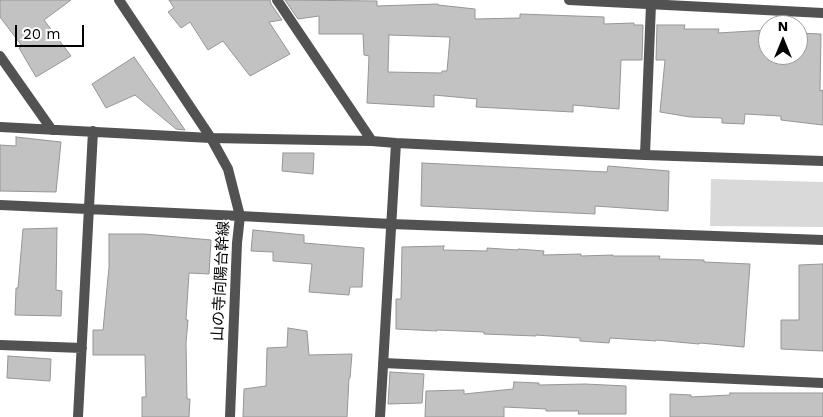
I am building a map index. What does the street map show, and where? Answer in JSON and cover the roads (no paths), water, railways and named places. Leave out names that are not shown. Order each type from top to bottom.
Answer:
[{"type":"street","name":"山の寺向陽台幹線","points":[[119,0],[211,138],[228,169],[240,216],[230,417]]},
{"type":"street","points":[[277,0],[372,141]]},
{"type":"street","points":[[569,0],[823,14]]},
{"type":"street","points":[[646,155],[652,4]]},
{"type":"street","points":[[0,56],[52,130]]},
{"type":"street","points":[[0,127],[211,138],[372,141],[646,155],[823,161]]},
{"type":"street","points":[[78,417],[93,131]]},
{"type":"street","points":[[380,417],[396,143]]},
{"type":"street","points":[[0,205],[392,224],[823,240]]},
{"type":"street","points":[[0,345],[82,348]]},
{"type":"street","points":[[383,363],[823,383]]}]
